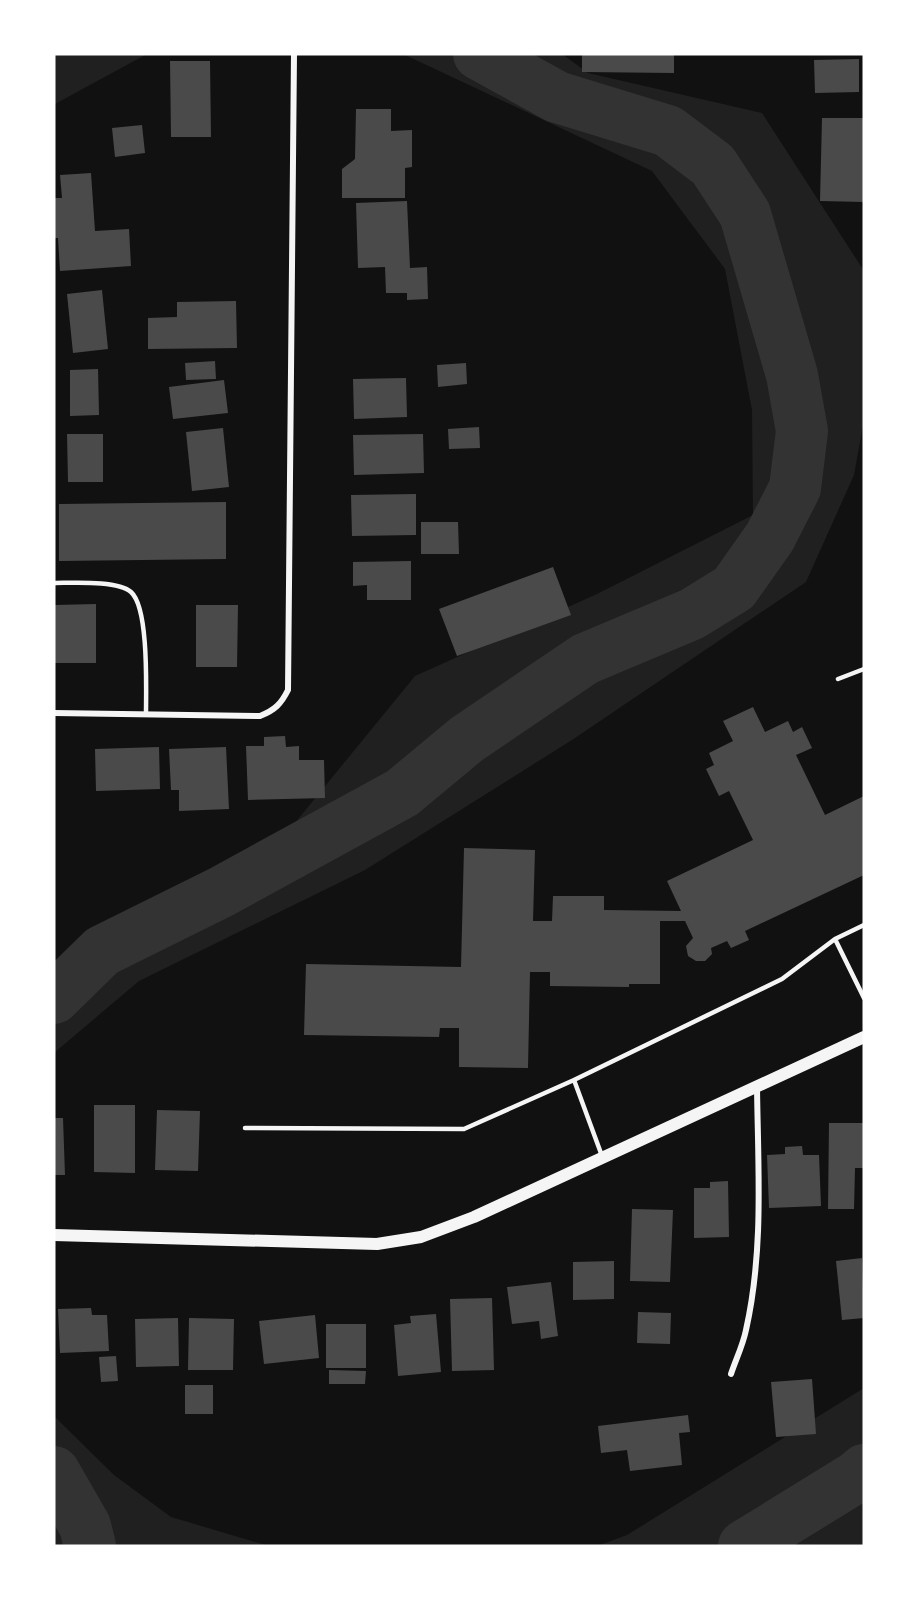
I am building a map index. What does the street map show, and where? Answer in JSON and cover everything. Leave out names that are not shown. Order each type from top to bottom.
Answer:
[{"type":"main road","points":[[54,1235],[377,1244],[421,1237],[474,1217],[864,1037]]},
{"type":"street","points":[[54,713],[260,716],[273,711],[282,703],[288,690],[290,675],[294,54]]},
{"type":"street","points":[[731,1374],[746,1333],[755,1282],[758,1242],[757,1086]]},
{"type":"lane","points":[[54,583],[112,584],[131,592],[139,607],[144,636],[146,714]]},
{"type":"lane","points":[[838,679],[864,669]]},
{"type":"lane","points":[[245,1128],[464,1129],[574,1080],[783,980],[835,939],[864,925]]},
{"type":"lane","points":[[835,939],[864,998]]},
{"type":"lane","points":[[574,1080],[603,1158]]},
{"type":"shaded area","points":[[54,54],[147,54],[55,104],[54,108]]},
{"type":"shaded area","points":[[403,54],[562,54],[588,73],[762,113],[864,271],[864,420],[854,475],[806,582],[572,740],[365,870],[139,981],[54,1053],[54,973],[290,829],[415,676],[597,594],[753,515],[752,410],[725,269],[652,171]]},
{"type":"shaded area","points":[[864,1388],[864,1544],[597,1546],[627,1535]]},
{"type":"shaded area","points":[[54,1416],[114,1475],[171,1517],[269,1546],[54,1546]]},
{"type":"building","points":[[582,54],[674,54],[674,73],[582,72]]},
{"type":"building","points":[[859,59],[859,92],[815,93],[814,60]]},
{"type":"building","points":[[170,61],[210,61],[211,137],[171,137]]},
{"type":"building","points":[[356,109],[391,109],[391,131],[412,130],[412,167],[405,168],[405,198],[342,198],[342,169],[355,159]]},
{"type":"building","points":[[822,118],[864,118],[864,202],[820,201]]},
{"type":"building","points":[[142,125],[145,153],[115,157],[112,128]]},
{"type":"building","points":[[91,173],[95,231],[129,229],[131,266],[60,271],[58,238],[54,238],[54,198],[62,198],[60,175]]},
{"type":"building","points":[[407,201],[410,268],[427,267],[428,299],[407,300],[407,293],[386,293],[385,267],[358,268],[356,203]]},
{"type":"building","points":[[102,290],[108,349],[73,353],[67,294]]},
{"type":"building","points":[[236,301],[237,348],[148,349],[148,318],[177,317],[177,302]]},
{"type":"building","points":[[215,361],[216,379],[186,380],[185,363]]},
{"type":"building","points":[[466,363],[467,384],[438,387],[437,365]]},
{"type":"building","points":[[98,369],[99,415],[70,416],[70,370]]},
{"type":"building","points":[[406,378],[407,417],[354,419],[353,379]]},
{"type":"building","points":[[224,380],[228,413],[173,419],[169,387]]},
{"type":"building","points":[[479,427],[480,448],[449,449],[448,429]]},
{"type":"building","points":[[223,428],[229,487],[192,491],[186,432]]},
{"type":"building","points":[[67,434],[103,434],[103,482],[68,482]]},
{"type":"building","points":[[423,434],[424,473],[354,475],[353,435]]},
{"type":"building","points":[[416,494],[416,535],[352,536],[351,495]]},
{"type":"building","points":[[226,502],[226,559],[59,561],[59,504]]},
{"type":"building","points":[[421,522],[458,522],[459,554],[421,554]]},
{"type":"building","points":[[411,561],[411,600],[367,600],[367,585],[353,586],[353,562]]},
{"type":"building","points":[[553,567],[571,615],[457,656],[439,609]]},
{"type":"building","points":[[96,604],[96,663],[55,663],[55,605]]},
{"type":"building","points":[[196,605],[238,605],[237,667],[196,667]]},
{"type":"building","points":[[753,707],[765,732],[788,721],[793,732],[802,727],[812,748],[796,755],[825,815],[864,796],[864,875],[745,931],[749,940],[731,948],[727,941],[711,948],[712,954],[705,961],[696,961],[688,956],[686,946],[693,938],[685,921],[660,921],[660,984],[629,984],[629,987],[550,986],[550,972],[530,972],[528,1068],[459,1067],[459,1028],[440,1028],[439,1037],[304,1035],[306,964],[461,967],[464,848],[535,850],[533,921],[552,921],[553,896],[604,896],[604,910],[681,911],[667,881],[753,840],[729,791],[719,796],[706,769],[714,765],[709,753],[733,741],[723,721]]},
{"type":"building","points":[[285,736],[286,747],[299,746],[299,760],[324,760],[325,798],[248,800],[246,746],[264,746],[264,737]]},
{"type":"building","points":[[159,747],[160,789],[96,791],[95,749]]},
{"type":"building","points":[[226,747],[229,809],[179,811],[179,790],[171,790],[169,749]]},
{"type":"building","points":[[94,1105],[135,1105],[135,1173],[94,1172]]},
{"type":"building","points":[[157,1110],[200,1111],[198,1171],[155,1170]]},
{"type":"building","points":[[54,1118],[63,1118],[65,1175],[54,1175]]},
{"type":"building","points":[[829,1123],[864,1123],[864,1168],[855,1168],[854,1209],[828,1209]]},
{"type":"building","points":[[802,1146],[803,1155],[819,1155],[821,1206],[769,1208],[767,1155],[785,1154],[785,1147]]},
{"type":"building","points":[[728,1181],[729,1237],[694,1238],[694,1188],[710,1188],[710,1182]]},
{"type":"building","points":[[632,1209],[673,1210],[670,1282],[630,1281]]},
{"type":"building","points":[[862,1258],[864,1318],[842,1320],[836,1261]]},
{"type":"building","points":[[614,1261],[614,1299],[573,1300],[573,1262]]},
{"type":"building","points":[[551,1282],[558,1336],[541,1339],[539,1321],[512,1324],[507,1287]]},
{"type":"building","points":[[492,1298],[494,1370],[452,1371],[450,1299]]},
{"type":"building","points":[[91,1308],[92,1315],[107,1315],[109,1351],[60,1353],[58,1309]]},
{"type":"building","points":[[638,1312],[671,1313],[670,1344],[637,1343]]},
{"type":"building","points":[[436,1314],[441,1372],[398,1376],[394,1325],[411,1323],[410,1316]]},
{"type":"building","points":[[315,1315],[319,1358],[264,1364],[259,1321]]},
{"type":"building","points":[[178,1318],[179,1366],[136,1367],[135,1319]]},
{"type":"building","points":[[189,1318],[234,1319],[233,1370],[188,1370]]},
{"type":"building","points":[[326,1324],[366,1324],[366,1368],[326,1368]]},
{"type":"building","points":[[116,1356],[118,1381],[101,1382],[99,1357]]},
{"type":"building","points":[[329,1370],[366,1371],[365,1384],[329,1384]]},
{"type":"building","points":[[812,1379],[816,1434],[776,1437],[771,1382]]},
{"type":"building","points":[[185,1385],[213,1385],[213,1414],[185,1414]]},
{"type":"building","points":[[688,1415],[690,1432],[679,1433],[682,1465],[630,1471],[627,1450],[601,1453],[598,1426]]},
{"type":"waterway","points":[[54,998],[102,951],[221,892],[402,793],[467,739],[585,659],[692,614],[734,588],[770,537],[795,488],[802,431],[792,375],[745,214],[713,165],[668,131],[557,97],[479,54]]},
{"type":"waterway","points":[[744,1546],[864,1470]]},
{"type":"waterway","points":[[54,1472],[85,1526],[90,1546]]}]
